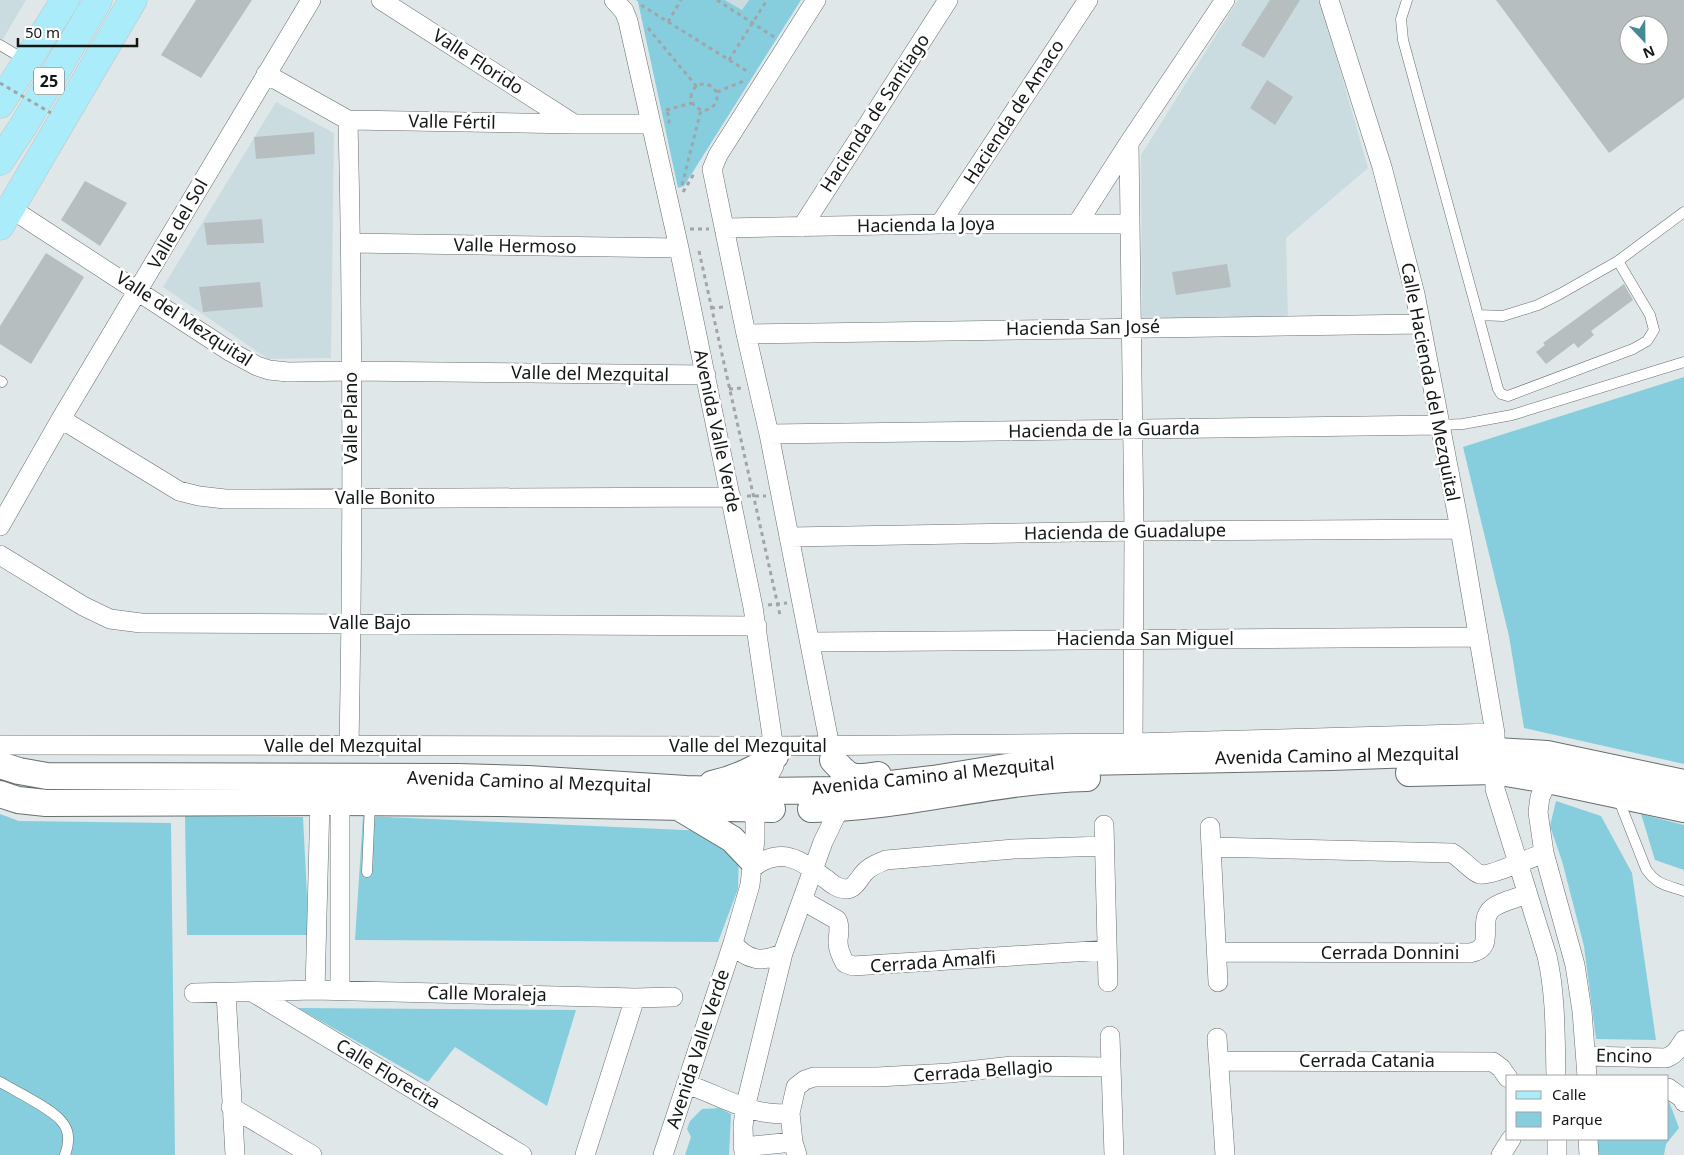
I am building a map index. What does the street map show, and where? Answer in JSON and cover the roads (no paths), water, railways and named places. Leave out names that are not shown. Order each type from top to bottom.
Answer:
[{"type":"main road","name":"25","points":[[1,96],[65,0]]},
{"type":"main road","name":"25","points":[[0,161],[22,128],[98,0]]},
{"type":"main road","points":[[5,217],[133,0]]},
{"type":"main road","points":[[753,865],[732,839],[683,798],[754,769],[775,751]]},
{"type":"main road","points":[[831,752],[848,775],[859,778],[967,760],[992,759],[1032,763]]},
{"type":"main road","name":"Avenida Camino al Mezquital","points":[[839,799],[933,779],[1032,763],[1495,752],[1547,754],[1684,783]]},
{"type":"main road","name":"Avenida Camino al Mezquital","points":[[0,765],[19,771],[48,776],[330,788],[370,802],[500,803],[683,798],[758,800],[839,799],[875,805],[1071,779],[1495,752],[1548,780],[1684,809]]},
{"type":"main road","name":"Avenida Camino al Mezquital","points":[[0,794],[18,800],[46,803],[330,788],[456,777],[528,779],[683,798]]},
{"type":"street","name":"Valle del Sol","points":[[0,526],[61,419],[311,0]]},
{"type":"street","name":"Valle Florido","points":[[380,0],[575,124]]},
{"type":"street","points":[[744,1151],[742,1127],[745,1108],[783,952],[839,799],[790,537],[712,169],[718,155],[816,0]]},
{"type":"street","name":"Hacienda de Santiago","points":[[802,227],[948,0]]},
{"type":"street","name":"Hacienda de Amaco","points":[[940,224],[1088,0]]},
{"type":"street","points":[[1077,224],[1128,143],[1225,0]]},
{"type":"street","name":"Calle Hacienda del Mezquital","points":[[1329,0],[1384,175],[1421,324],[1479,637],[1495,752],[1495,789],[1547,956],[1551,975],[1556,1075]]},
{"type":"street","name":"Avenida Valle Verde","points":[[615,1],[624,11],[628,22],[679,248],[757,626],[775,751],[774,766],[758,800],[750,885],[733,943],[663,1155]]},
{"type":"street","name":"Valle Fértil","points":[[266,74],[348,120],[650,124]]},
{"type":"street","name":"Valle Plano","points":[[348,120],[352,371],[349,746]]},
{"type":"street","points":[[1128,143],[1134,531],[1133,743]]},
{"type":"street","name":"Valle del Mezquital","points":[[5,217],[139,290],[232,352],[257,366],[270,370],[707,383]]},
{"type":"street","name":"Hacienda la Joya","points":[[724,228],[940,224],[1129,224]]},
{"type":"street","name":"Valle Hermoso","points":[[351,243],[679,248]]},
{"type":"street","name":"Hacienda San José","points":[[746,334],[1421,324]]},
{"type":"street","name":"Valle Bonito","points":[[61,419],[179,491],[199,496],[225,499],[731,497]]},
{"type":"street","name":"Hacienda de la Guarda","points":[[769,434],[1440,425]]},
{"type":"street","name":"Hacienda de Guadalupe","points":[[790,537],[1134,531],[1460,529]]},
{"type":"street","name":"Valle Bajo","points":[[0,555],[83,606],[110,619],[140,623],[757,626]]},
{"type":"street","name":"Hacienda San Miguel","points":[[811,642],[1479,637]]},
{"type":"street","name":"Valle del Mezquital","points":[[0,745],[349,746],[831,752],[1133,743],[1495,752]]},
{"type":"street","points":[[1548,780],[1540,797],[1538,812],[1544,853],[1575,966],[1582,1011],[1587,1075]]},
{"type":"street","points":[[315,990],[316,915],[330,788]]},
{"type":"street","points":[[330,788],[341,916],[340,991]]},
{"type":"street","points":[[1104,825],[1108,982]]},
{"type":"street","points":[[1210,826],[1218,982]]},
{"type":"street","points":[[753,865],[778,856],[798,859],[834,886],[845,889],[851,888],[865,871],[886,860],[1014,849],[1104,846]]},
{"type":"street","points":[[1211,847],[1452,854],[1466,862],[1475,872],[1487,875],[1544,853]]},
{"type":"street","name":"Cerrada Donnini","points":[[1217,952],[1470,953],[1480,949],[1485,942],[1487,913],[1492,908],[1527,894]]},
{"type":"street","name":"Cerrada Amalfi","points":[[802,900],[837,920],[840,930],[838,939],[841,955],[845,963],[853,966],[1107,950]]},
{"type":"street","points":[[316,915],[341,916]]},
{"type":"street","name":"Avenida Valle Verde","points":[[733,943],[740,952],[751,958],[768,958],[783,952]]},
{"type":"street","name":"Calle Moraleja","points":[[194,992],[226,993],[315,990],[634,998],[673,997]]},
{"type":"street","name":"Calle Florecita","points":[[254,992],[522,1155]]},
{"type":"street","points":[[226,993],[235,1155]]},
{"type":"street","points":[[585,1155],[634,998]]},
{"type":"street","points":[[1110,1036],[1114,1155]]},
{"type":"street","points":[[1217,1038],[1225,1155]]},
{"type":"street","name":"Encino","points":[[1586,1056],[1666,1058],[1672,1056],[1679,1049],[1684,1040]]},
{"type":"street","name":"Cerrada Catania","points":[[1219,1061],[1493,1062],[1506,1075]]},
{"type":"street","name":"Cerrada Bellagio","points":[[744,1151],[795,1148],[790,1112],[796,1087],[814,1077],[886,1077],[950,1073],[1012,1066],[1111,1067]]},
{"type":"street","points":[[686,1084],[745,1108],[772,1114],[790,1112]]},
{"type":"street","name":"Encino","points":[[1669,1089],[1684,1102]]},
{"type":"street","points":[[231,1107],[312,1155]]},
{"type":"street","points":[[1501,1155],[1510,1140]]},
{"type":"street","points":[[1557,1140],[1557,1155]]},
{"type":"street","points":[[1588,1140],[1589,1155]]},
{"type":"lane","points":[[1407,0],[1401,19],[1403,40],[1498,390],[1501,394],[1508,396],[1633,349],[1647,341],[1654,330],[1650,315],[1618,260]]},
{"type":"lane","points":[[0,45],[26,61]]},
{"type":"lane","points":[[1478,315],[1503,316],[1521,311],[1560,294],[1618,260],[1684,212]]},
{"type":"lane","points":[[1440,425],[1463,424],[1512,415],[1684,362]]},
{"type":"lane","points":[[1617,795],[1649,873],[1659,883],[1684,891]]},
{"type":"lane","points":[[367,872],[370,802]]},
{"type":"lane","points":[[0,1082],[62,1121],[67,1130],[68,1139],[65,1155]]}]
